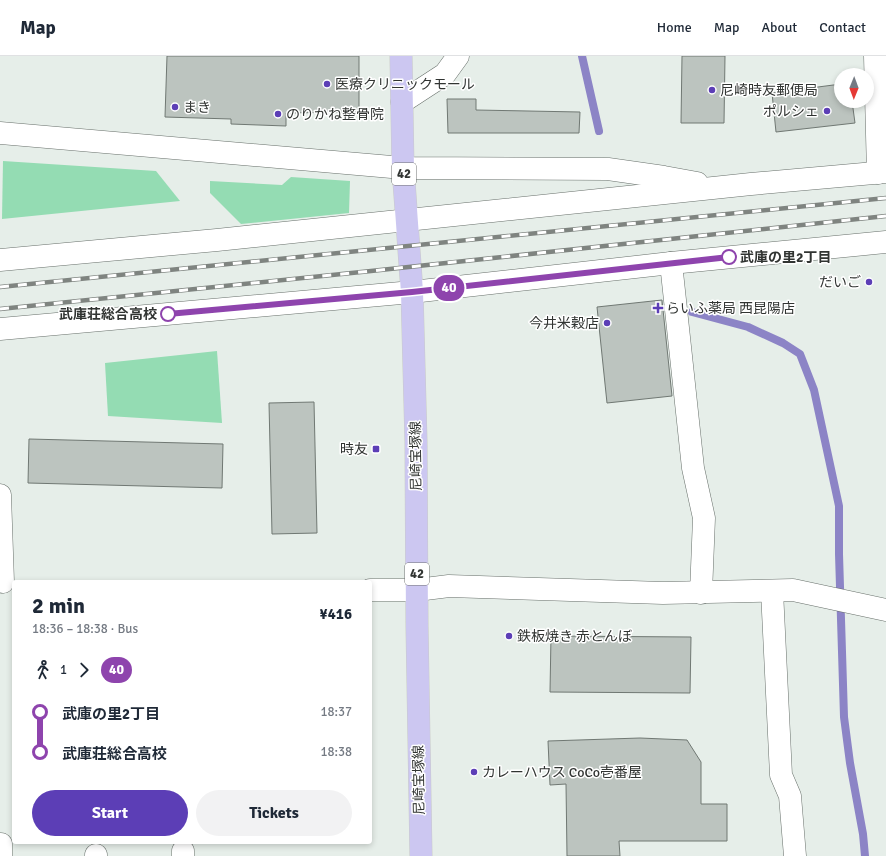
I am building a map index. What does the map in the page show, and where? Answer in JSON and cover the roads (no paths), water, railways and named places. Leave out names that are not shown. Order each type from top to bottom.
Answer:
[{"type":"main road","name":"尼崎宝塚線","points":[[401,56],[406,220],[412,292],[416,442],[421,856]]},
{"type":"street","points":[[402,102],[445,74],[458,56]]},
{"type":"street","points":[[0,260],[882,172],[875,56]]},
{"type":"street","points":[[0,133],[404,168],[608,169],[664,177],[721,188]]},
{"type":"street","points":[[0,330],[412,292],[671,263],[886,242]]},
{"type":"street","points":[[671,263],[693,468],[704,518],[701,593]]},
{"type":"street","points":[[0,495],[6,582]]},
{"type":"street","points":[[372,590],[417,590],[449,586],[663,593],[793,590],[886,610]]},
{"type":"street","points":[[772,591],[781,775],[790,796],[795,856]]},
{"type":"waterway","points":[[582,56],[599,131]]},
{"type":"waterway","points":[[692,312],[748,327],[783,343],[800,354],[814,390],[839,506],[844,717],[850,763],[863,834],[865,856]]},
{"type":"railway","points":[[0,287],[886,198]]},
{"type":"railway","points":[[0,309],[886,216]]},
{"type":"place","name":"医療クリニックモール","points":[[327,84]]},
{"type":"place","name":"尼崎時友郵便局","points":[[712,90]]},
{"type":"place","name":"まき","points":[[175,107]]},
{"type":"place","name":"ポルシェ","points":[[827,111]]},
{"type":"place","name":"のりかね整骨院","points":[[278,114]]},
{"type":"place","name":"武庫の里2丁目","points":[[729,257]]},
{"type":"place","name":"だいご","points":[[869,282]]},
{"type":"place","name":"らいふ薬局 西昆陽店","points":[[658,308]]},
{"type":"place","name":"武庫荘総合高校","points":[[168,314]]},
{"type":"place","name":"今井米穀店","points":[[607,323]]},
{"type":"place","name":"時友","points":[[376,449]]},
{"type":"place","name":"鉄板焼き 赤とんぼ","points":[[509,636]]},
{"type":"place","name":"カレーハウス CoCo壱番屋","points":[[474,772]]}]
